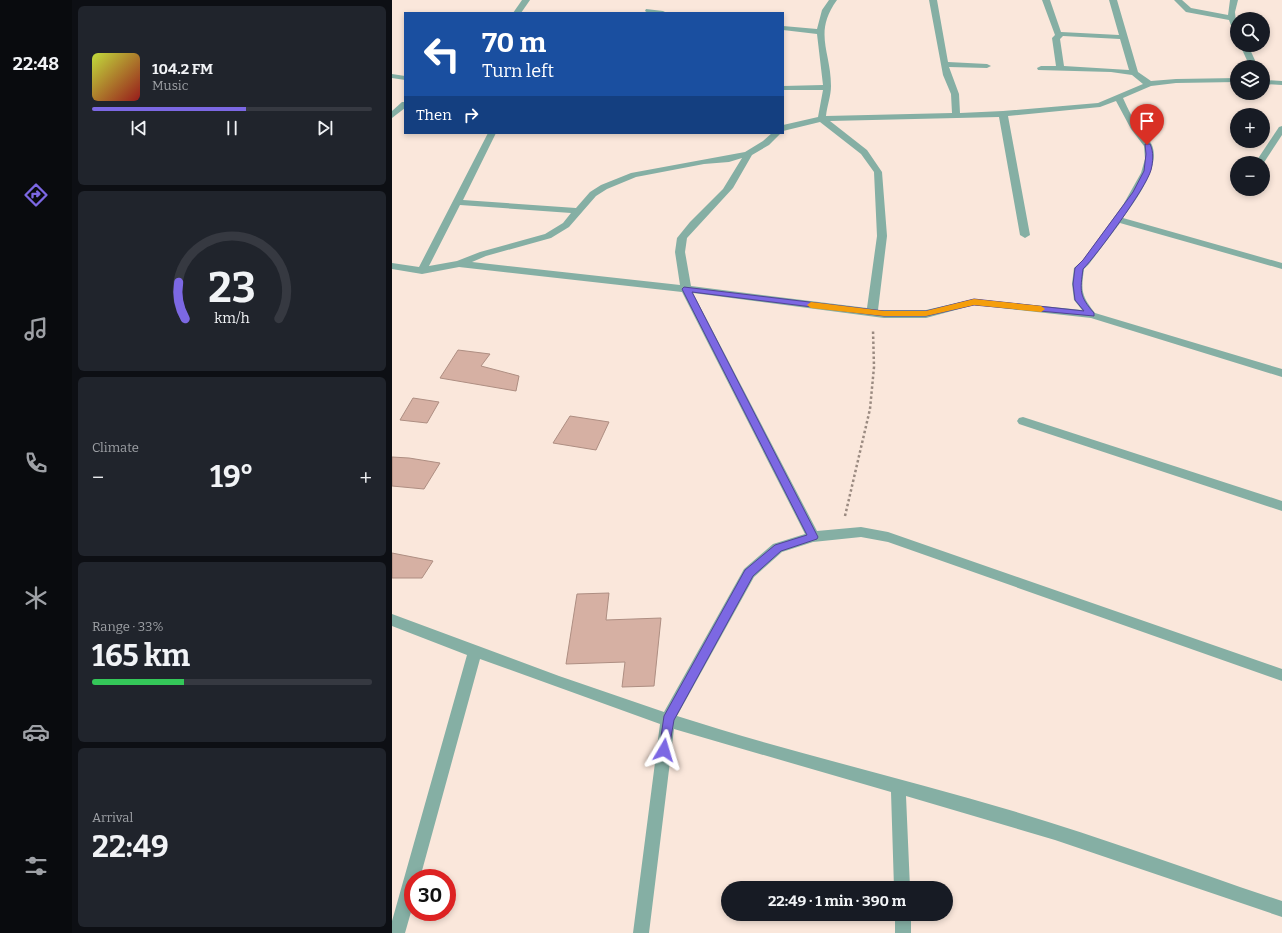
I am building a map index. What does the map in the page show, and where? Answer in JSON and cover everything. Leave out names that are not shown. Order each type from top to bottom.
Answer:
[{"type":"street","points":[[518,12],[526,0]]},
{"type":"street","points":[[822,119],[822,106],[827,87],[820,32],[823,14],[833,0]]},
{"type":"street","points":[[933,0],[947,75],[955,94],[956,115]]},
{"type":"street","points":[[1046,0],[1058,35],[1056,38],[1060,68]]},
{"type":"street","points":[[1113,0],[1134,73]]},
{"type":"street","points":[[1178,0],[1189,10],[1230,18]]},
{"type":"street","points":[[1230,12],[1234,0]]},
{"type":"street","points":[[649,11],[656,12]]},
{"type":"street","points":[[784,28],[820,32]]},
{"type":"street","points":[[1058,35],[1123,38]]},
{"type":"street","points":[[946,64],[987,66]]},
{"type":"street","points":[[1041,68],[1111,70],[1134,73],[1148,84]]},
{"type":"street","points":[[392,76],[404,78]]},
{"type":"street","points":[[784,128],[822,119],[1003,114],[1100,105],[1148,84],[1176,81],[1230,80]]},
{"type":"street","points":[[1270,82],[1282,83]]},
{"type":"street","points":[[784,88],[827,87]]},
{"type":"street","points":[[1092,314],[1078,300],[1077,284],[1079,268],[1086,262],[1136,192],[1147,171],[1150,154],[1147,145],[1131,123],[1118,96]]},
{"type":"street","points":[[392,115],[404,105]]},
{"type":"street","points":[[1003,114],[1025,235]]},
{"type":"street","points":[[822,119],[864,152],[878,172],[882,236],[872,312]]},
{"type":"street","points":[[1264,156],[1282,129]]},
{"type":"street","points":[[422,271],[491,134]]},
{"type":"street","points":[[392,266],[422,271],[459,264],[483,254],[548,236],[566,225],[593,194],[634,175],[704,161],[729,159],[748,154],[766,143],[776,134]]},
{"type":"street","points":[[748,154],[740,172],[705,214],[686,230],[680,243],[686,289],[813,537]]},
{"type":"street","points":[[457,202],[577,211]]},
{"type":"street","points":[[1117,219],[1282,266]]},
{"type":"street","points":[[459,264],[686,289],[872,312],[926,314],[974,302],[1092,314],[1282,373]]},
{"type":"street","points":[[1023,420],[1282,506]]},
{"type":"street","points":[[641,933],[668,720],[749,573],[778,548],[813,537],[840,534],[861,532],[888,537],[914,545],[1055,597],[1282,675]]},
{"type":"street","points":[[392,620],[475,652],[668,720],[898,785],[1055,832],[1282,909]]},
{"type":"street","points":[[397,933],[475,652]]},
{"type":"street","points":[[898,785],[902,881]]},
{"type":"street","points":[[903,921],[903,933]]},
{"type":"path","points":[[840,534],[870,409],[874,367],[872,312]]},
{"type":"building","points":[[458,350],[490,354],[481,366],[519,376],[516,391],[440,378]]},
{"type":"building","points":[[413,398],[439,402],[427,423],[400,420]]},
{"type":"building","points":[[570,416],[609,422],[596,450],[553,443]]},
{"type":"building","points":[[392,457],[440,463],[424,489],[392,486]]},
{"type":"building","points":[[392,553],[433,561],[422,578],[392,578]]},
{"type":"building","points":[[609,593],[606,620],[661,618],[654,686],[622,687],[625,662],[566,664],[577,594]]},
{"type":"slow traffic","points":[[811,305],[884,314],[926,314],[974,302],[1041,309]]},
{"type":"route","points":[[664,750],[668,720],[749,573],[778,548],[813,537],[686,289],[884,314],[926,314],[974,302],[1092,314],[1078,300],[1077,284],[1079,268],[1086,262],[1092,251],[1136,192],[1147,171],[1150,154],[1147,145]]}]
